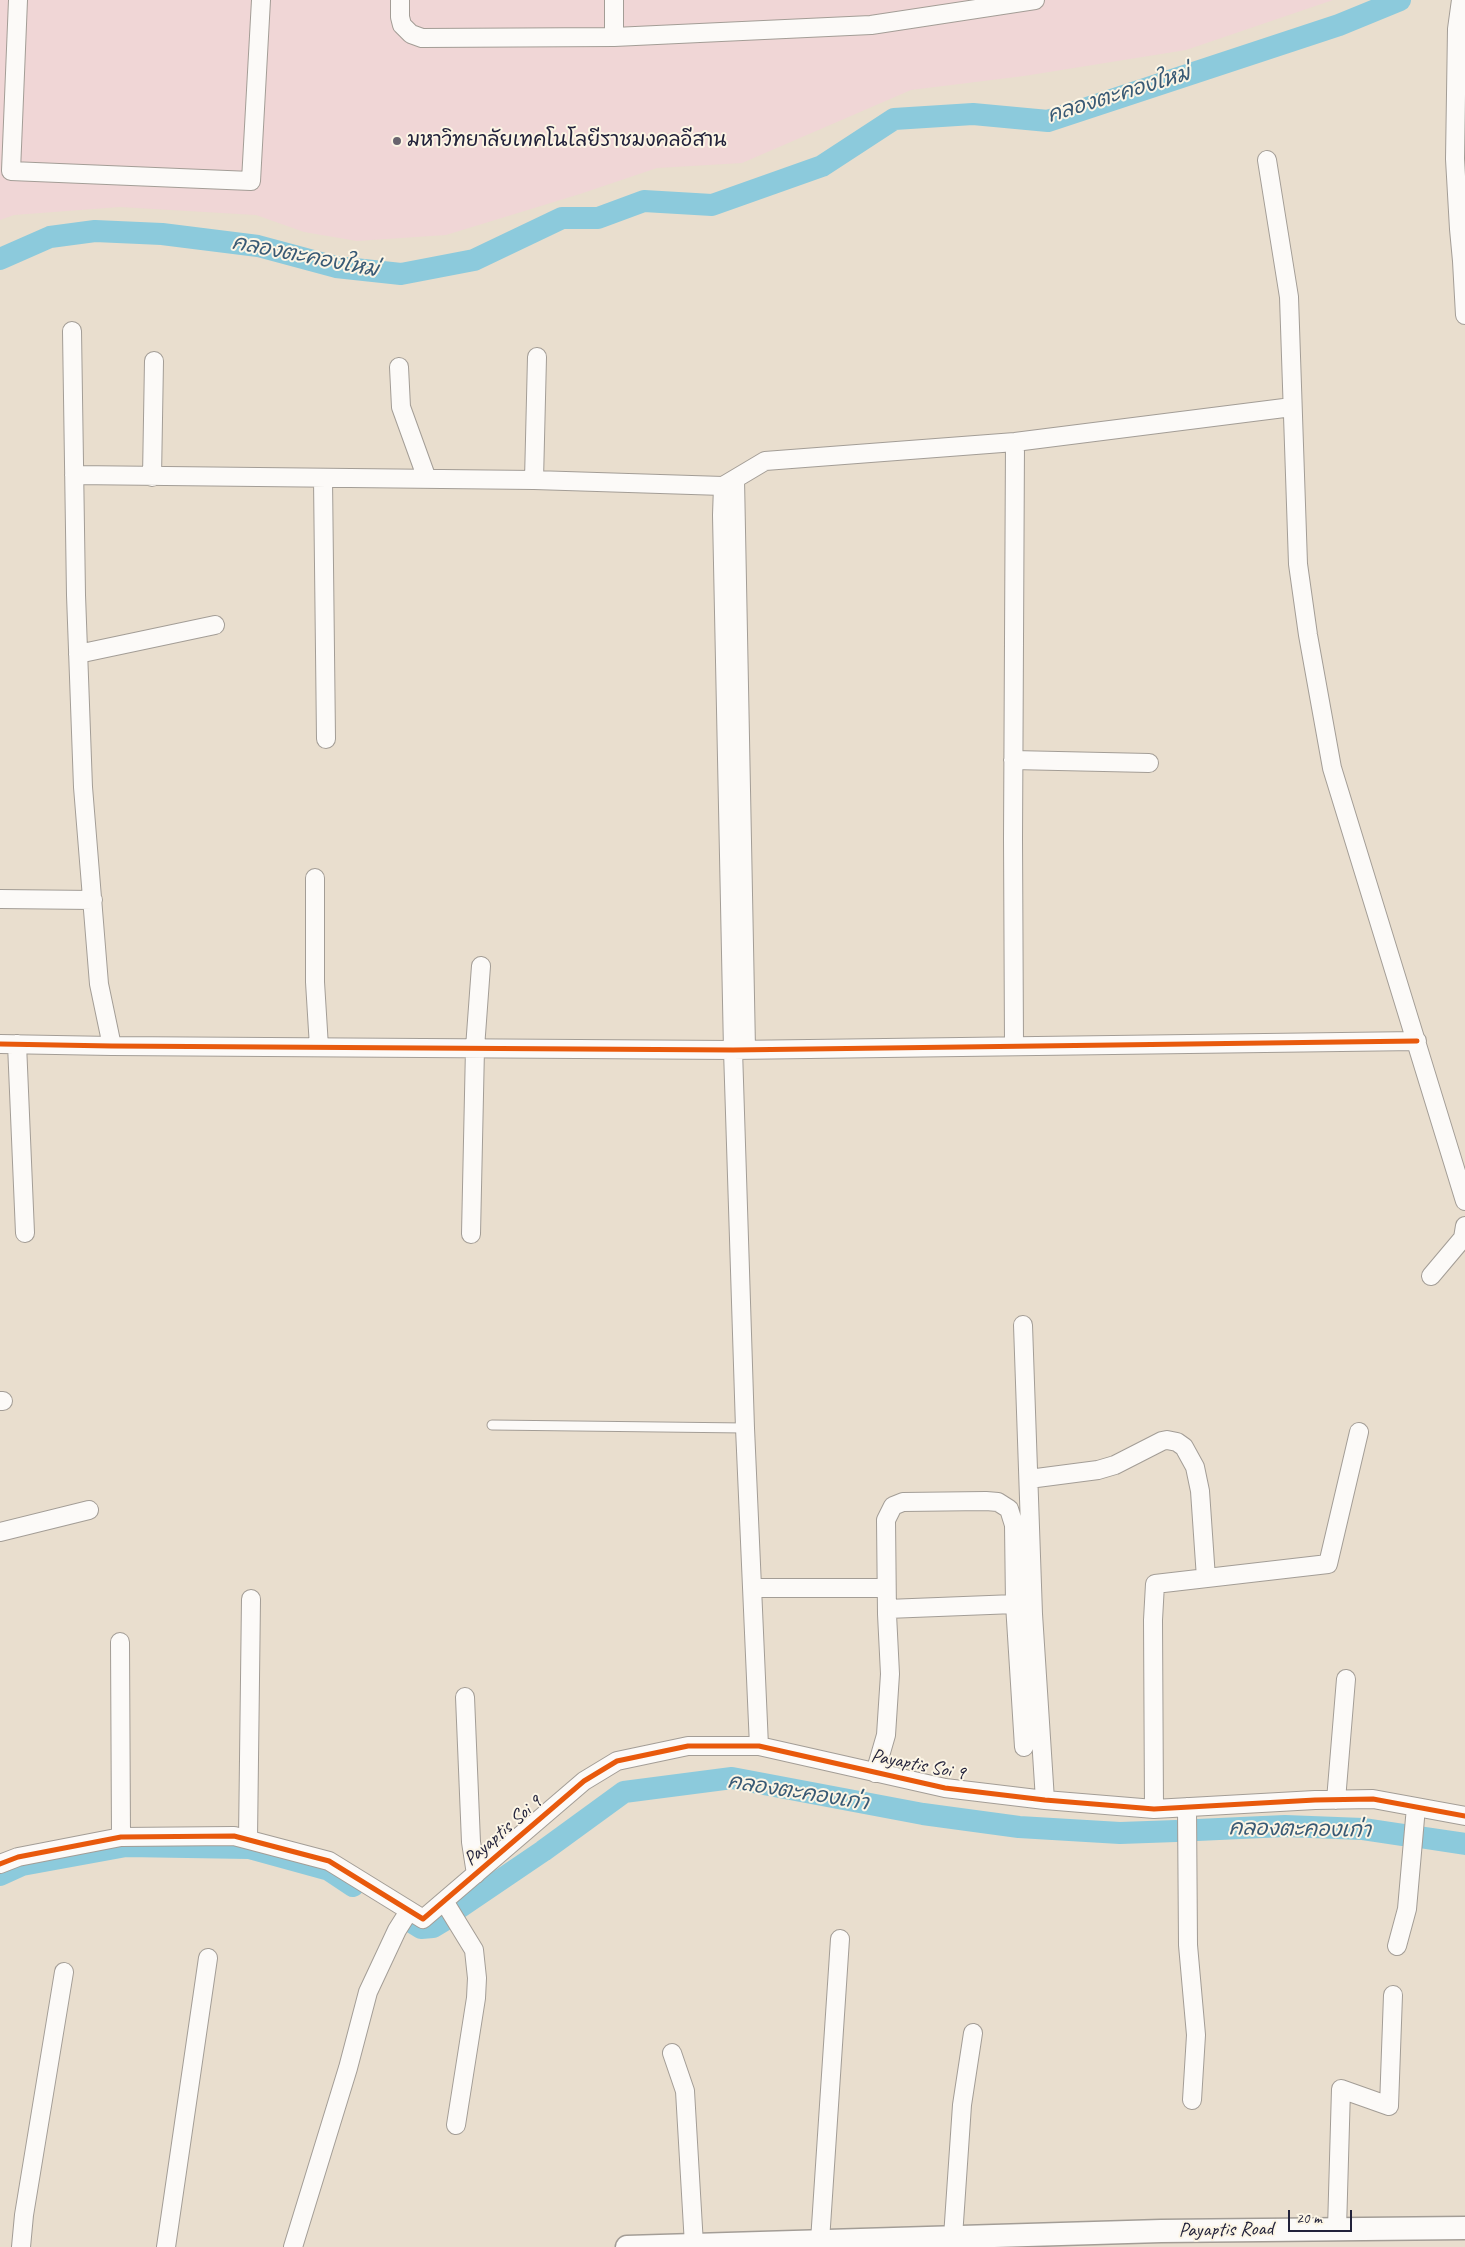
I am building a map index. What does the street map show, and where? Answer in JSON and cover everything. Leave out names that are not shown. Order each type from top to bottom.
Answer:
[{"type":"street","points":[[18,0],[11,171],[251,181],[261,0]]},
{"type":"street","points":[[400,0],[402,25],[407,32],[417,37],[614,37],[871,25],[1035,0]]},
{"type":"street","points":[[614,0],[614,37]]},
{"type":"street","points":[[1461,0],[1457,29],[1465,314]]},
{"type":"street","points":[[1267,160],[1289,297],[1298,564],[1308,635],[1332,768],[1465,1201]]},
{"type":"street","points":[[72,331],[78,654],[83,787],[100,984],[112,1046]]},
{"type":"street","points":[[534,480],[537,357]]},
{"type":"street","points":[[152,477],[154,360]]},
{"type":"street","points":[[399,367],[401,407],[427,479]]},
{"type":"street","points":[[74,475],[729,482],[765,461],[1015,442],[1292,407]]},
{"type":"street","points":[[1014,1045],[1015,442]]},
{"type":"street","points":[[323,479],[326,739]]},
{"type":"street","points":[[729,482],[722,525],[739,1049],[745,1428],[759,1746]]},
{"type":"street","points":[[78,654],[215,625]]},
{"type":"street","points":[[1013,760],[1149,763]]},
{"type":"street","points":[[315,878],[315,982],[319,1047]]},
{"type":"street","points":[[0,899],[93,900]]},
{"type":"street","points":[[472,1234],[475,1048],[481,966]]},
{"type":"street","points":[[25,1233],[9,1044],[739,1049],[1417,1041]]},
{"type":"street","points":[[1431,1276],[1463,1238],[1465,1226]]},
{"type":"street","points":[[1023,1324],[1033,1614],[1045,1800]]},
{"type":"street","points":[[1154,1809],[1153,1620],[1155,1584],[1328,1564],[1359,1432]]},
{"type":"street","points":[[1029,1479],[1098,1470],[1115,1465],[1162,1441],[1177,1442],[1184,1447],[1192,1461],[1200,1491],[1206,1578]]},
{"type":"street","points":[[875,1773],[886,1735],[890,1674],[886,1588],[886,1520],[893,1506],[903,1502],[998,1502],[1009,1509],[1014,1525],[1015,1604],[1024,1747]]},
{"type":"street","points":[[0,1532],[88,1510]]},
{"type":"street","points":[[752,1588],[886,1588]]},
{"type":"street","points":[[248,1839],[251,1599]]},
{"type":"street","points":[[887,1609],[1015,1604]]},
{"type":"street","points":[[120,1642],[121,1837]]},
{"type":"street","points":[[1336,1800],[1346,1679]]},
{"type":"street","points":[[465,1697],[471,1833],[476,1874]]},
{"type":"street","name":"Payaptis Soi 9","points":[[293,2247],[348,2068],[368,1992],[397,1930],[416,1915],[444,1901],[584,1781],[617,1761],[688,1746],[759,1746],[945,1788],[1045,1800],[1154,1809],[1373,1799],[1465,1816]]},
{"type":"street","points":[[1187,1807],[1188,1945],[1196,2035],[1192,2100]]},
{"type":"street","points":[[1397,1946],[1407,1909],[1416,1807]]},
{"type":"street","points":[[0,1864],[18,1857],[121,1837],[234,1836],[329,1860],[416,1915]]},
{"type":"street","points":[[444,1901],[474,1950],[477,1978],[476,1998],[456,2125]]},
{"type":"street","points":[[820,2241],[840,1939]]},
{"type":"street","points":[[166,2247],[208,1958]]},
{"type":"street","points":[[21,2247],[25,2205],[64,1972]]},
{"type":"street","points":[[1338,2229],[1341,2090],[1389,2106],[1393,1995]]},
{"type":"street","points":[[953,2236],[962,2105],[973,2032]]},
{"type":"street","points":[[672,2053],[686,2091],[694,2245]]},
{"type":"street","name":"Payaptis Road","points":[[627,2247],[820,2241],[856,2243],[953,2236],[1161,2239],[1338,2229],[1465,2228]]},
{"type":"lane","points":[[492,1426],[745,1428]]},
{"type":"shaded area","name":"มหาวิทยาลัยเทคโนโลยีราชมงคลอีสาน","points":[[0,0],[1333,0],[1186,50],[1024,76],[911,90],[742,163],[657,168],[446,235],[357,241],[304,232],[256,215],[120,207],[14,215],[0,220]]},
{"type":"waterway","name":"คลองตะคองใหม่","points":[[0,259],[50,237],[95,231],[162,234],[258,246],[336,267],[401,274],[474,260],[562,218],[598,218],[644,201],[712,205],[822,166],[894,119],[973,114],[1048,121],[1339,25],[1400,0]]},
{"type":"waterway","name":"คลองตะคองเก่า","points":[[456,1910],[543,1851],[624,1792],[732,1778],[923,1814],[1019,1827],[1120,1833],[1176,1831]]},
{"type":"waterway","name":"คลองตะคองเก่า","points":[[1197,1830],[1285,1826],[1363,1829],[1403,1835]]},
{"type":"waterway","name":"คลองตะคองเก่า","points":[[1419,1837],[1465,1844]]},
{"type":"waterway","name":"คลองตะคองเก่า","points":[[0,1875],[22,1865],[126,1846],[249,1848],[329,1870],[353,1886]]},
{"type":"waterway","name":"คลองตะคองเก่า","points":[[413,1923],[421,1928],[433,1927],[443,1921]]},
{"type":"cycle path","points":[[0,1044],[733,1050],[1417,1041]]},
{"type":"cycle path","points":[[0,1864],[18,1857],[121,1837],[234,1836],[329,1861],[423,1919],[584,1781],[617,1761],[688,1746],[759,1746],[945,1788],[1045,1800],[1154,1809],[1315,1800],[1373,1799],[1465,1816]]},
{"type":"place","name":"มหาวิทยาลัยเทคโนโลยีราชมงคลอีสาน","points":[[397,141]]}]
